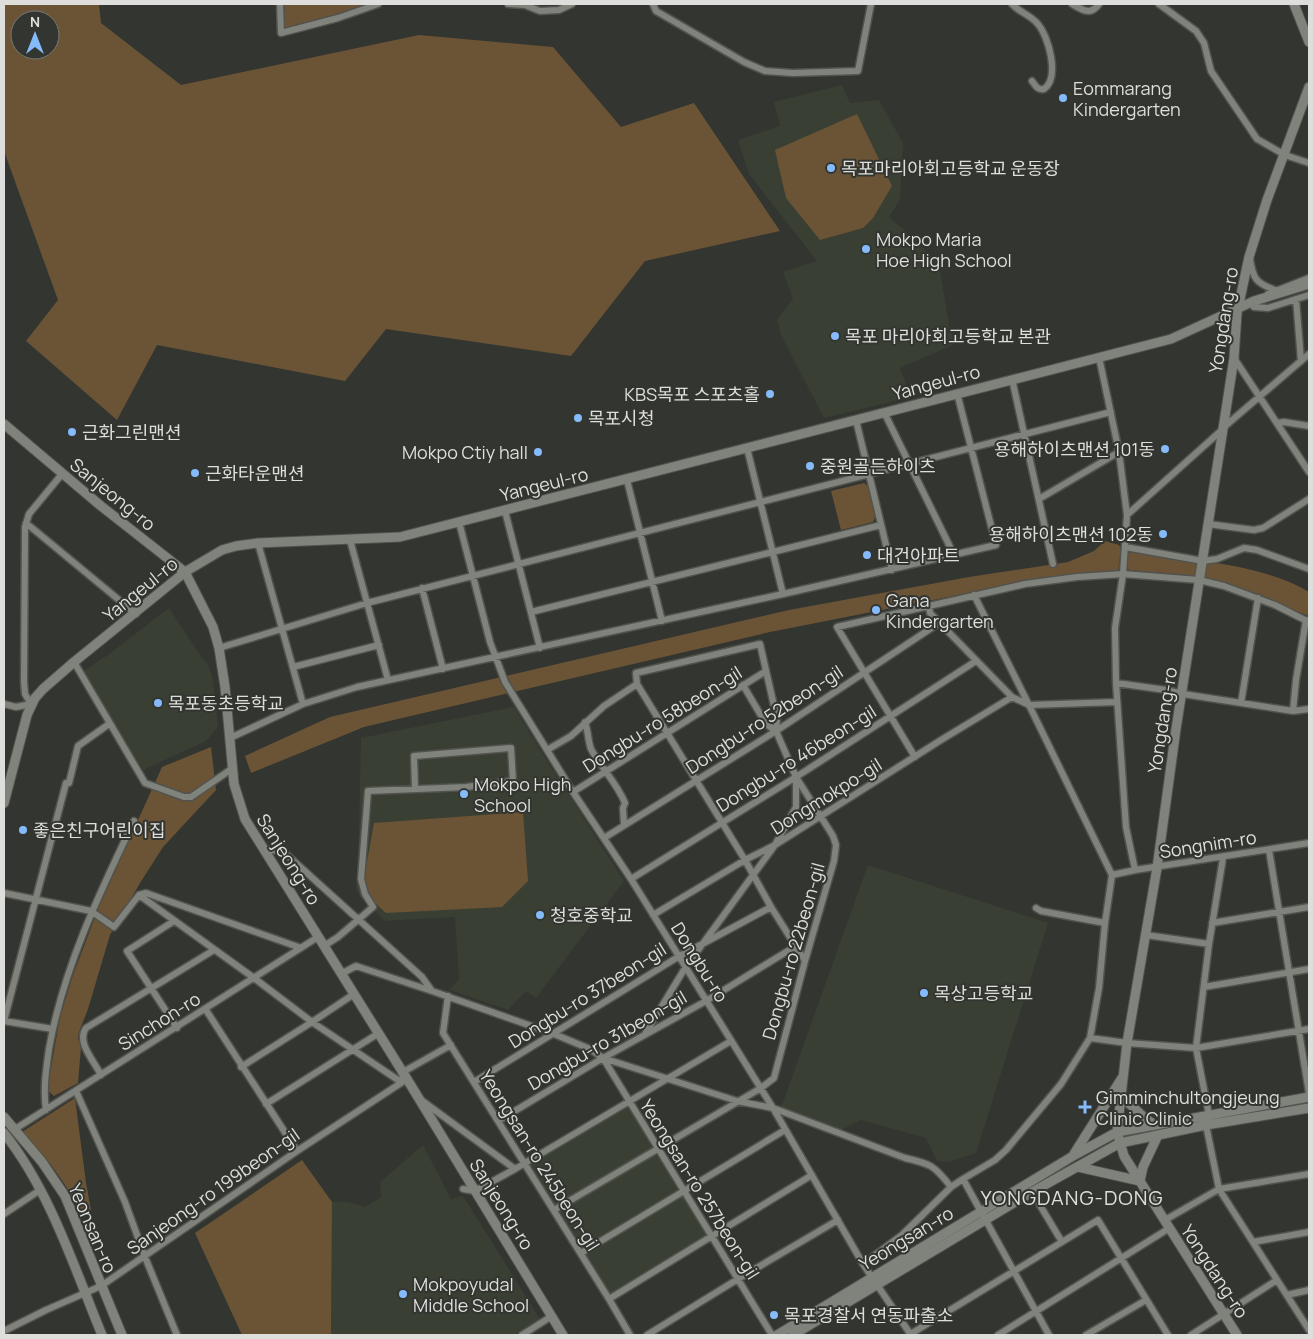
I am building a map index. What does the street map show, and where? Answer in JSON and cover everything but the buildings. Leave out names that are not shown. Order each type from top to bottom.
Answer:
[{"type":"street","points":[[280,4],[281,33],[338,18],[378,4]]},
{"type":"street","points":[[508,4],[525,4],[540,11],[559,10],[572,4]]},
{"type":"street","points":[[653,4],[656,11],[764,71],[819,73],[858,71],[871,4]]},
{"type":"street","points":[[1012,4],[1036,22],[1047,43],[1052,70],[1050,83],[1040,90],[1032,81]]},
{"type":"street","points":[[1072,4],[1089,12],[1093,11],[1099,4]]},
{"type":"street","points":[[1159,4],[1167,5],[1196,31],[1204,44],[1211,71],[1257,139],[1285,155],[1309,163]]},
{"type":"street","points":[[1294,4],[1309,42]]},
{"type":"street","name":"Yongdang-ro","points":[[1237,1335],[1124,1156],[1117,1132],[1127,1043],[1146,935],[1176,729],[1224,428],[1234,358],[1238,310],[1249,257],[1267,200],[1308,93]]},
{"type":"street","points":[[1249,257],[1252,274],[1260,285],[1275,290]]},
{"type":"street","points":[[1254,304],[1275,290],[1309,278]]},
{"type":"street","name":"Yangeul-ro","points":[[4,802],[23,725],[31,704],[43,689],[185,572],[222,550],[258,543],[400,537],[627,480],[1171,338],[1204,323],[1309,284]]},
{"type":"street","name":"Yangeul-ro","points":[[1254,304],[1309,289]]},
{"type":"street","points":[[1254,304],[1268,308],[1309,295]]},
{"type":"street","points":[[1296,299],[1301,360]]},
{"type":"street","points":[[1127,515],[1309,354]]},
{"type":"street","points":[[1099,357],[1119,452],[1127,515],[1115,628],[1116,683],[1126,827],[1135,870]]},
{"type":"street","points":[[1234,358],[1309,472]]},
{"type":"street","points":[[1012,378],[1053,564]]},
{"type":"street","points":[[230,738],[303,704],[357,687],[443,670],[996,546],[957,393]]},
{"type":"street","points":[[884,412],[954,555]]},
{"type":"street","points":[[219,648],[367,602],[1111,412]]},
{"type":"street","points":[[856,420],[892,570]]},
{"type":"street","points":[[1278,424],[1284,422],[1309,426]]},
{"type":"street","name":"Sanjeong-ro","points":[[4,424],[62,474],[185,572],[213,627],[219,648],[234,784],[241,810],[248,825],[405,1075],[564,1335]]},
{"type":"street","points":[[747,448],[783,594]]},
{"type":"street","points":[[1039,499],[1119,452]]},
{"type":"street","points":[[4,704],[16,707],[31,704],[25,694],[24,682],[26,522],[29,514],[62,474]]},
{"type":"street","points":[[627,480],[662,621]]},
{"type":"street","points":[[1208,524],[1254,530],[1263,528],[1309,499]]},
{"type":"street","points":[[505,511],[540,648]]},
{"type":"street","points":[[26,522],[136,614]]},
{"type":"street","name":"Dongbu-ro","points":[[459,522],[495,658],[505,682],[573,792],[631,879],[773,1108],[863,1264],[910,1335]]},
{"type":"street","points":[[531,612],[881,525]]},
{"type":"street","points":[[350,540],[388,680]]},
{"type":"street","points":[[258,543],[303,704]]},
{"type":"street","points":[[1125,547],[1203,561],[1217,559],[1244,548],[1257,550],[1309,569]]},
{"type":"street","points":[[915,757],[837,627],[1048,580],[1122,574],[1199,580],[1242,591],[1308,621],[1296,680],[1293,711]]},
{"type":"street","points":[[422,588],[443,670]]},
{"type":"street","points":[[863,1264],[907,1231],[951,1187],[995,1160],[1006,1150],[1062,1084],[1090,1038],[1100,988],[1105,923],[1112,875],[974,595]]},
{"type":"street","points":[[1241,703],[1258,598]]},
{"type":"street","points":[[929,606],[930,613],[939,623],[1012,697],[1029,705],[1117,702]]},
{"type":"street","name":"Dongbu-ro 52beon-gil","points":[[604,838],[776,730],[939,623]]},
{"type":"street","points":[[645,1035],[685,968],[706,942],[753,875],[775,846],[796,807],[796,777],[776,730],[777,719],[760,644],[636,673],[637,684],[722,822],[745,860],[753,875],[771,907],[805,961]]},
{"type":"street","points":[[293,667],[378,645]]},
{"type":"street","name":"Dongbu-ro 46beon-gil","points":[[631,879],[796,777],[976,661]]},
{"type":"street","points":[[74,662],[145,783],[184,797],[191,797],[233,768]]},
{"type":"street","name":"Dongbu-ro 58beon-gil","points":[[573,792],[766,670]]},
{"type":"street","points":[[1116,683],[1293,711],[1309,709]]},
{"type":"street","points":[[547,750],[570,736],[604,706],[637,684]]},
{"type":"street","points":[[743,685],[766,724],[776,730]]},
{"type":"street","name":"Dongmokpo-gil","points":[[653,915],[745,860],[775,846],[1012,697]]},
{"type":"street","points":[[585,722],[589,734],[590,747],[625,803],[623,808],[624,825]]},
{"type":"street","points":[[53,1029],[4,1021],[66,783],[69,783],[78,746],[109,724]]},
{"type":"street","points":[[324,946],[338,937],[373,907],[361,879],[368,791],[466,787],[513,781],[511,748],[414,756],[416,788]]},
{"type":"street","name":"Dongbu-ro 22beon-gil","points":[[554,1210],[774,1078],[835,855],[835,839],[796,777]]},
{"type":"street","points":[[46,1110],[44,1088],[53,1029],[61,997],[91,911],[134,821]]},
{"type":"street","name":"Songnim-ro","points":[[1112,875],[1309,843]]},
{"type":"street","points":[[263,849],[279,850],[286,854],[422,977],[432,991]]},
{"type":"street","points":[[1268,850],[1309,1093]]},
{"type":"street","points":[[1223,858],[1209,944],[1196,1048],[1209,1115],[1206,1125],[1219,1189],[1309,1330]]},
{"type":"street","points":[[4,893],[91,911],[114,927],[139,896],[146,893],[301,948]]},
{"type":"street","points":[[139,896],[352,1050],[398,1080],[405,1075]]},
{"type":"street","name":"Dongbu-ro 37beon-gil","points":[[474,1082],[678,957],[771,907]]},
{"type":"street","points":[[1212,923],[1309,907]]},
{"type":"street","points":[[1036,908],[1041,911],[1105,923]]},
{"type":"street","points":[[174,921],[127,951],[177,1028]]},
{"type":"street","points":[[1146,935],[1209,944]]},
{"type":"street","name":"Sinchon-ro","points":[[15,1129],[318,938]]},
{"type":"street","name":"Dongbu-ro 31beon-gil","points":[[498,1121],[603,1058],[706,1001],[796,946]]},
{"type":"street","points":[[101,1075],[82,1042],[82,1033],[86,1028],[214,950]]},
{"type":"street","points":[[342,974],[356,966],[393,980],[448,996],[554,1034],[590,1049],[603,1058],[737,1101],[773,1108],[905,1158],[928,1163],[938,1170],[951,1187]]},
{"type":"street","points":[[1204,987],[1309,969]]},
{"type":"street","points":[[241,1066],[354,994]]},
{"type":"street","name":"Yeongsan-ro 245beon-gil","points":[[448,996],[443,1033],[581,1253],[630,1335]]},
{"type":"street","points":[[206,1010],[297,1151]]},
{"type":"street","points":[[1090,1038],[1127,1043],[1196,1048],[1309,1029]]},
{"type":"street","points":[[266,1104],[378,1033]]},
{"type":"street","points":[[463,1189],[475,1191],[515,1169],[731,1041]]},
{"type":"street","name":"Sanjeong-ro 199beon-gil","points":[[4,1331],[101,1286],[451,1045]]},
{"type":"street","name":"Yeongsan-ro 257beon-gil","points":[[603,1058],[772,1335]]},
{"type":"street","points":[[1073,1156],[1124,1076]]},
{"type":"street","points":[[76,1091],[125,1202],[145,1257],[178,1335]]},
{"type":"street","points":[[1121,1096],[1155,1125]]},
{"type":"street","name":"Yeongsan-ro","points":[[792,1335],[981,1212],[1073,1156],[1117,1132],[1309,1097]]},
{"type":"street","points":[[419,1098],[515,1169]]},
{"type":"street","name":"Yeongsan-ro","points":[[777,1335],[986,1221],[1032,1192],[1120,1143],[1206,1125],[1309,1108]]},
{"type":"street","name":"Yeonsan-ro","points":[[4,1117],[42,1162],[65,1196],[122,1335]]},
{"type":"street","points":[[581,1253],[785,1130]]},
{"type":"street","name":"Yeonsan-ro","points":[[4,1133],[27,1165],[50,1210],[102,1335]]},
{"type":"street","points":[[1078,1167],[1140,1181],[1142,1167],[1158,1135]]},
{"type":"street","points":[[998,1335],[1121,1259],[1219,1189],[1309,1174]]},
{"type":"street","points":[[609,1299],[812,1175]]},
{"type":"street","points":[[964,1179],[1049,1335]]},
{"type":"street","points":[[4,1214],[40,1190]]},
{"type":"street","points":[[1032,1192],[1062,1242]]},
{"type":"street","points":[[647,1335],[838,1220]]},
{"type":"street","points":[[910,1335],[1098,1220],[1168,1335]]},
{"type":"street","points":[[1253,1242],[1309,1232]]},
{"type":"street","points":[[1191,1335],[1277,1280]]},
{"type":"street","points":[[1287,1295],[1309,1290]]},
{"type":"street","points":[[1086,1335],[1146,1300]]},
{"type":"street","points":[[522,1335],[552,1316]]},
{"type":"shaded area","points":[[4,4],[99,4],[101,23],[181,85],[419,35],[553,47],[621,127],[694,103],[780,231],[645,261],[571,356],[386,329],[345,381],[157,345],[117,420],[26,341],[58,300],[4,151]]},
{"type":"shaded area","points":[[283,4],[375,4],[284,28]]},
{"type":"shaded area","name":"Mokpo Maria Hoe High School","points":[[842,85],[850,103],[879,100],[903,143],[900,200],[889,217],[939,264],[949,325],[955,344],[900,368],[911,397],[824,418],[781,335],[777,319],[793,299],[783,272],[817,261],[749,174],[738,140],[780,126],[774,102]]},
{"type":"shaded area","name":"목포마리아회고등학교 운동장","points":[[857,114],[892,186],[873,218],[863,228],[820,240],[786,198],[775,150]]},
{"type":"shaded area","points":[[864,483],[868,486],[875,517],[873,522],[841,530],[831,491]]},
{"type":"shaded area","points":[[1105,541],[1119,545],[1121,549],[1118,572],[1094,572],[1029,581],[770,632],[364,727],[251,773],[245,756],[330,717],[789,610],[969,577],[1068,562],[1094,551]]},
{"type":"shaded area","points":[[1128,552],[1197,560],[1268,574],[1290,582],[1309,592],[1309,616],[1226,583],[1204,577],[1129,570],[1127,567]]},
{"type":"shaded area","name":"목포동초등학교","points":[[169,608],[209,666],[213,680],[218,727],[206,741],[143,770],[82,672],[108,655]]},
{"type":"shaded area","name":"Mokpo High School","points":[[514,707],[624,881],[536,998],[526,991],[508,1010],[450,990],[459,979],[455,917],[385,921],[360,897],[356,888],[361,738]]},
{"type":"shaded area","points":[[211,747],[216,790],[163,847],[110,935],[88,1009],[79,1032],[78,1038],[81,1047],[78,1083],[54,1096],[47,1090],[60,1017],[73,975],[100,904],[162,767]]},
{"type":"shaded area","points":[[523,812],[528,881],[502,907],[386,913],[368,893],[364,878],[374,823]]},
{"type":"shaded area","name":"목상고등학교","points":[[868,865],[1048,923],[976,1153],[948,1162],[937,1161],[926,1138],[861,1120],[841,1130],[781,1108]]},
{"type":"shaded area","points":[[75,1098],[91,1210],[81,1213],[55,1170],[22,1132]]},
{"type":"shaded area","points":[[629,1103],[713,1237],[615,1301],[636,1335],[630,1335],[525,1163]]},
{"type":"shaded area","points":[[423,1145],[451,1199],[463,1196],[540,1319],[515,1335],[331,1335],[332,1202],[348,1202],[365,1207],[381,1197],[380,1182]]},
{"type":"shaded area","points":[[302,1160],[332,1202],[331,1335],[242,1335],[195,1233]]},
{"type":"place","name":"Eommarang Kindergarten","points":[[1063,98]]},
{"type":"place","name":"목포마리아회고등학교 운동장","points":[[831,168]]},
{"type":"place","name":"Mokpo Maria Hoe High School","points":[[866,249]]},
{"type":"place","name":"목포 마리아회고등학교 본관","points":[[835,336]]},
{"type":"place","name":"KBS목포 스포츠홀","points":[[770,394]]},
{"type":"place","name":"목포시청","points":[[578,418]]},
{"type":"place","name":"근화그린맨션","points":[[72,432]]},
{"type":"place","name":"용해하이츠맨션 101동","points":[[1165,449]]},
{"type":"place","name":"Mokpo Ctiy hall","points":[[538,452]]},
{"type":"place","name":"중원골든하이츠","points":[[810,466]]},
{"type":"place","name":"근화타운맨션","points":[[195,473]]},
{"type":"place","name":"용해하이츠맨션 102동","points":[[1163,534]]},
{"type":"place","name":"대건아파트","points":[[867,555]]},
{"type":"place","name":"Gana Kindergarten","points":[[876,610]]},
{"type":"place","name":"목포동초등학교","points":[[158,703]]},
{"type":"place","name":"Mokpo High School","points":[[464,794]]},
{"type":"place","name":"좋은친구어린이집","points":[[23,830]]},
{"type":"place","name":"청호중학교","points":[[540,915]]},
{"type":"place","name":"목상고등학교","points":[[924,993]]},
{"type":"place","name":"Gimminchultongjeung Clinic Clinic","points":[[1085,1107]]},
{"type":"place","name":"Mokpoyudal Middle School","points":[[403,1294]]},
{"type":"place","name":"목포경찰서 연동파출소","points":[[774,1315]]},
{"type":"district","name":"YONGDANG-DONG","points":[[1072,1197]]}]
